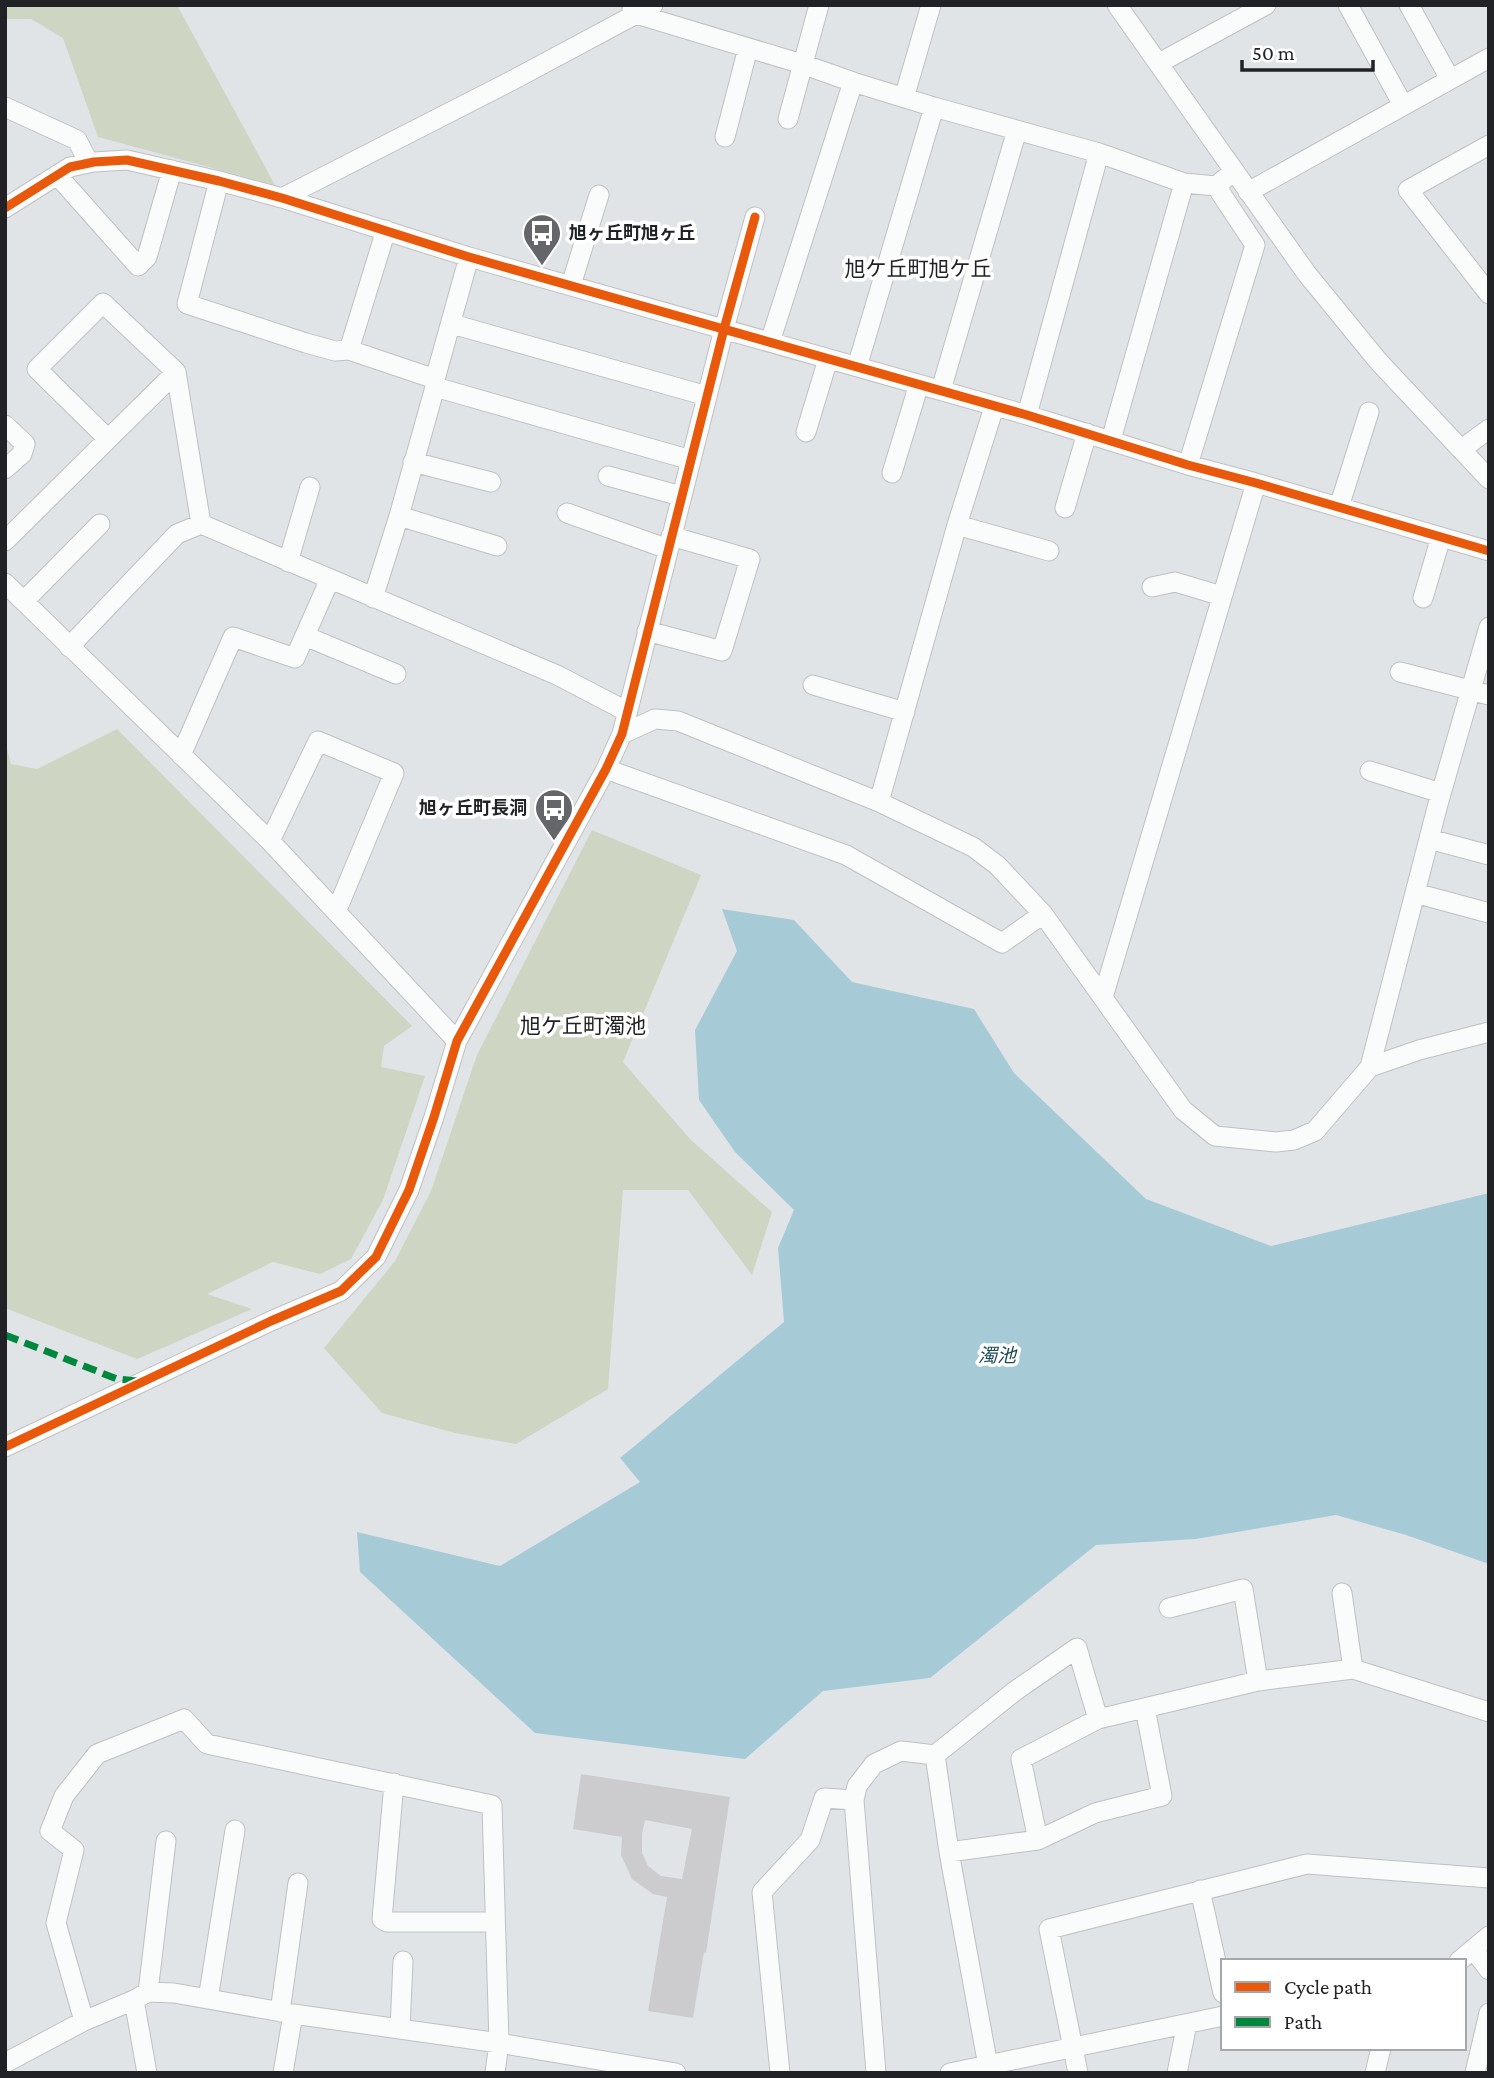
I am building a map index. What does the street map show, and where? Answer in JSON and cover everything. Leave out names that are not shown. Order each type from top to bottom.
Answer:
[{"type":"street","points":[[788,119],[820,5]]},
{"type":"street","points":[[904,98],[931,5]]},
{"type":"street","points":[[1117,5],[1307,274],[1379,362],[1489,479]]},
{"type":"street","points":[[1159,63],[1266,5]]},
{"type":"street","points":[[1348,5],[1403,106]]},
{"type":"street","points":[[1409,5],[1450,79]]},
{"type":"street","points":[[282,198],[513,80],[639,8],[748,48],[853,82],[1098,153],[1184,183],[1216,186],[1233,172]]},
{"type":"street","points":[[725,137],[748,48]]},
{"type":"street","points":[[1248,192],[1489,58]]},
{"type":"street","points":[[770,342],[853,82]]},
{"type":"street","points":[[5,107],[76,140],[89,163]]},
{"type":"street","points":[[857,367],[934,107]]},
{"type":"street","points":[[941,390],[1017,130]]},
{"type":"street","points":[[1489,145],[1408,190],[1489,295]]},
{"type":"street","points":[[1027,415],[1098,153]]},
{"type":"street","points":[[5,208],[69,167],[127,160],[172,170],[282,198],[469,257],[941,390],[1188,465],[1256,482],[1489,551]]},
{"type":"street","points":[[57,175],[138,266],[147,257],[172,170]]},
{"type":"street","points":[[219,181],[187,304],[306,343],[335,351],[349,350],[435,384],[691,460]]},
{"type":"street","points":[[1111,440],[1184,183]]},
{"type":"street","points":[[1188,465],[1255,245],[1216,186]]},
{"type":"street","points":[[570,285],[598,195]]},
{"type":"street","points":[[5,1447],[271,1321],[341,1292],[376,1257],[409,1189],[457,1041],[606,769],[622,734],[681,496],[755,217]]},
{"type":"street","points":[[349,350],[386,230]]},
{"type":"street","points":[[373,598],[399,516],[469,257]]},
{"type":"street","points":[[107,439],[37,369],[103,303],[176,372],[201,524]]},
{"type":"street","points":[[452,324],[707,396]]},
{"type":"street","points":[[806,432],[828,359]]},
{"type":"street","points":[[5,541],[176,372]]},
{"type":"street","points":[[892,473],[919,384]]},
{"type":"street","points":[[879,802],[957,526],[994,407]]},
{"type":"street","points":[[1339,507],[1369,412]]},
{"type":"street","points":[[5,425],[25,444],[22,454],[5,469]]},
{"type":"street","points":[[1462,449],[1489,429]]},
{"type":"street","points":[[1065,508],[1087,433]]},
{"type":"street","points":[[413,462],[491,482]]},
{"type":"street","points":[[608,476],[681,496]]},
{"type":"street","points":[[1103,997],[1256,482]]},
{"type":"street","points":[[288,562],[310,487]]},
{"type":"street","points":[[567,513],[669,543],[750,559],[722,651],[647,631]]},
{"type":"street","points":[[399,516],[497,546]]},
{"type":"street","points":[[24,601],[100,524]]},
{"type":"street","points":[[69,646],[177,534],[201,524],[557,675],[626,711]]},
{"type":"street","points":[[957,526],[1049,551]]},
{"type":"street","points":[[1423,598],[1441,537]]},
{"type":"street","points":[[181,755],[233,637],[295,658],[330,579]]},
{"type":"street","points":[[1152,587],[1175,582],[1222,596]]},
{"type":"street","points":[[5,583],[270,841],[457,1041]]},
{"type":"street","points":[[622,734],[654,719],[678,720],[879,802],[973,847],[997,865],[1043,914],[1183,1110],[1215,1136],[1276,1142],[1294,1140],[1315,1131],[1370,1067],[1441,793],[1479,693],[1489,627]]},
{"type":"street","points":[[305,636],[396,674]]},
{"type":"street","points":[[1400,672],[1479,693]]},
{"type":"street","points":[[813,685],[905,712]]},
{"type":"street","points":[[270,841],[318,741],[394,773],[336,912]]},
{"type":"street","points":[[606,769],[846,855],[1002,943],[1043,914]]},
{"type":"street","points":[[1370,771],[1441,793]]},
{"type":"street","points":[[1429,839],[1489,855]]},
{"type":"street","points":[[1415,893],[1489,913]]},
{"type":"street","points":[[1370,1067],[1489,1031]]},
{"type":"street","points":[[1169,1608],[1243,1589],[1258,1681]]},
{"type":"street","points":[[1342,1593],[1353,1669]]},
{"type":"street","points":[[876,2073],[854,1800],[857,1786],[874,1764],[901,1751],[935,1755],[1015,1690],[1077,1647],[1098,1719]]},
{"type":"street","points":[[1038,1840],[1021,1759],[1098,1719],[1258,1681],[1353,1669],[1489,1712]]},
{"type":"street","points":[[949,1852],[1038,1840],[1095,1813],[1162,1796],[1145,1708]]},
{"type":"street","points":[[84,2021],[56,1923],[74,1850],[50,1831],[64,1796],[97,1754],[184,1719],[207,1744],[492,1805],[499,2043],[495,2073]]},
{"type":"street","points":[[935,1755],[949,1852],[988,2066]]},
{"type":"street","points":[[394,1783],[382,1919],[387,1922],[495,1922]]},
{"type":"street","points":[[780,2073],[762,1892],[810,1840],[824,1798],[854,1800]]},
{"type":"street","points":[[208,1999],[235,1830]]},
{"type":"street","points":[[147,2073],[141,1996],[166,1841]]},
{"type":"street","points":[[1078,2073],[1049,1929],[1307,1864],[1489,1878]]},
{"type":"street","points":[[284,2073],[298,1883]]},
{"type":"street","points":[[1200,1890],[1221,1984]]},
{"type":"street","points":[[1489,1936],[1466,1955],[1489,1970]]},
{"type":"street","points":[[400,2029],[403,1961]]},
{"type":"street","points":[[5,2063],[84,2021],[141,1996],[174,1993],[676,2073]]},
{"type":"street","points":[[1475,2073],[1489,2013]]},
{"type":"street","points":[[950,2073],[1221,2016]]},
{"type":"street","points":[[1177,2073],[1187,2024]]},
{"type":"street","points":[[1375,2073],[1381,2050]]},
{"type":"green space","points":[[5,5],[177,5],[275,185],[98,137],[63,38],[31,19],[5,19]]},
{"type":"green space","points":[[117,729],[412,1026],[384,1046],[381,1067],[425,1076],[383,1200],[351,1259],[320,1274],[273,1262],[207,1294],[252,1309],[137,1359],[5,1308],[5,742],[11,764],[37,769]]},
{"type":"green space","points":[[592,830],[701,875],[623,1062],[690,1139],[772,1212],[752,1275],[688,1190],[623,1190],[608,1389],[516,1444],[455,1433],[382,1413],[324,1348],[395,1261],[431,1191],[477,1055]]},
{"type":"water","name":"濁池","points":[[722,909],[794,920],[852,982],[974,1009],[1014,1073],[1146,1199],[1271,1246],[1489,1193],[1489,1564],[1406,1535],[1336,1515],[1196,1539],[1096,1545],[930,1678],[823,1691],[745,1759],[535,1733],[360,1572],[357,1532],[500,1566],[640,1482],[620,1458],[784,1322],[778,1248],[794,1210],[735,1152],[699,1100],[695,1030],[737,951]]},
{"type":"building","points":[[581,1774],[730,1797],[693,2018],[648,2011],[667,1897],[653,1894],[632,1879],[621,1855],[622,1837],[573,1829]],"holes":[[[645,1820],[692,1829],[682,1879],[661,1876],[648,1866],[642,1853]]]},
{"type":"marked path","points":[[5,1335],[117,1379],[137,1381]]},
{"type":"cycle path","points":[[5,208],[70,167],[94,162],[127,160],[219,181],[469,257],[1027,415],[1188,465],[1489,551]]},
{"type":"cycle path","points":[[5,1447],[271,1321],[341,1291],[376,1257],[409,1190],[457,1041],[606,769],[622,734],[724,329],[755,217]]},
{"type":"place","name":"旭ヶ丘町旭ヶ丘","points":[[542,267]]},
{"type":"place","name":"旭ヶ丘町長洞","points":[[554,842]]},
{"type":"district","name":"旭ケ丘町旭ケ丘","points":[[918,269]]},
{"type":"district","name":"旭ケ丘町濁池","points":[[583,1026]]}]
